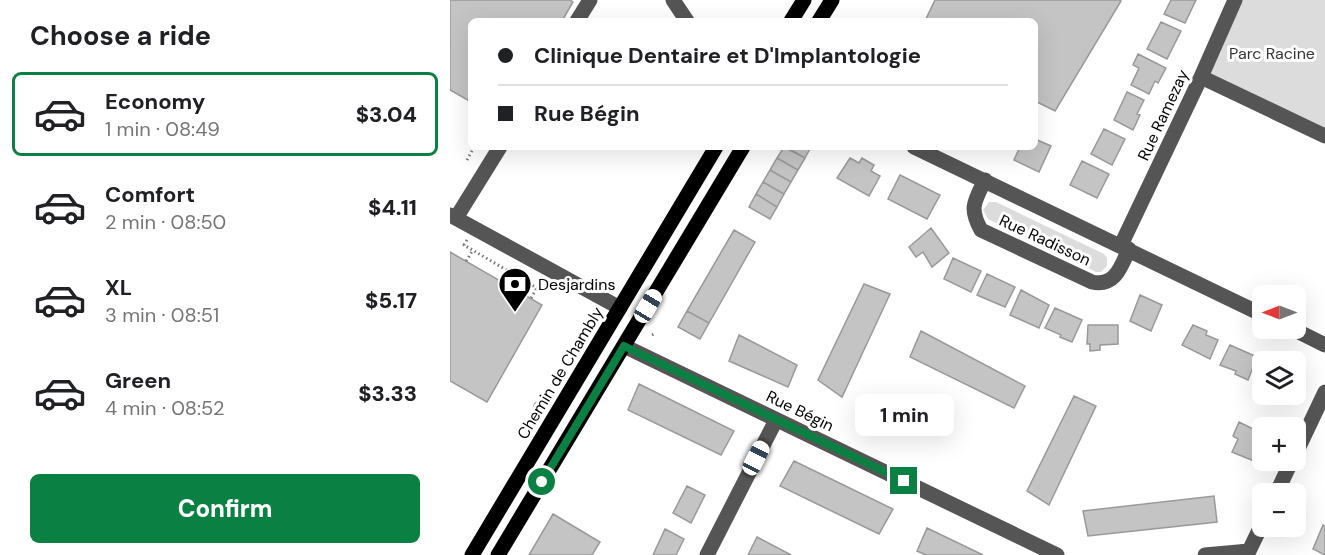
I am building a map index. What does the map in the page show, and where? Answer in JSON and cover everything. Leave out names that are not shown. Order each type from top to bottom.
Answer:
[{"type":"main road","points":[[793,18],[804,0]]},
{"type":"main road","points":[[821,18],[832,0]]},
{"type":"main road","name":"Chemin de Chambly","points":[[472,555],[714,150]]},
{"type":"main road","points":[[498,555],[741,150]]},
{"type":"street","points":[[579,18],[590,0]]},
{"type":"street","points":[[673,0],[685,18]]},
{"type":"street","name":"Rue Ramezay","points":[[1125,247],[1235,0]]},
{"type":"street","points":[[1201,77],[1325,136]]},
{"type":"street","points":[[498,150],[453,216],[620,308]]},
{"type":"street","name":"Rue Radisson","points":[[920,150],[1252,310]]},
{"type":"street","name":"Rue Radisson","points":[[984,180],[976,199],[973,216],[981,230],[1092,282],[1101,284],[1110,281],[1116,274],[1125,247]]},
{"type":"street","points":[[1306,336],[1325,345]]},
{"type":"street","name":"Rue Bégin","points":[[624,346],[1057,555]]},
{"type":"street","points":[[1306,432],[1325,392]]},
{"type":"street","points":[[707,555],[776,420]]},
{"type":"street","points":[[1205,555],[1251,553],[1257,537]]},
{"type":"path","points":[[467,160],[472,150]]},
{"type":"path","points":[[475,228],[465,245],[537,288]]},
{"type":"path","points":[[466,261],[473,250]]},
{"type":"path","points":[[531,298],[550,270]]},
{"type":"green space","name":"Parc Racine","points":[[1235,0],[1325,0],[1325,136],[1201,77]]},
{"type":"green space","points":[[989,202],[996,202],[1104,254],[1107,258],[1107,266],[1101,272],[1096,272],[988,219],[983,210]]},
{"type":"building","points":[[450,0],[570,0],[573,2],[564,18],[468,18],[468,100],[450,90]]},
{"type":"building","points":[[935,0],[1121,1],[1055,111],[1038,102],[1038,18],[926,18]]},
{"type":"building","points":[[1171,0],[1196,0],[1185,23],[1164,14]]},
{"type":"building","points":[[1161,22],[1181,31],[1167,59],[1147,49]]},
{"type":"building","points":[[1138,54],[1166,68],[1158,83],[1155,81],[1149,94],[1131,85],[1139,68],[1133,65]]},
{"type":"building","points":[[1127,92],[1144,100],[1133,130],[1114,120]]},
{"type":"building","points":[[1104,129],[1125,139],[1112,165],[1091,154]]},
{"type":"building","points":[[1038,140],[1051,146],[1039,172],[1014,160],[1019,150],[1038,150]]},
{"type":"building","points":[[782,150],[790,150],[805,158],[798,170],[777,158]]},
{"type":"building","points":[[791,150],[809,150],[805,158]]},
{"type":"building","points":[[777,158],[798,170],[791,182],[770,170]]},
{"type":"building","points":[[850,158],[859,163],[862,158],[874,165],[871,171],[880,176],[869,196],[837,178]]},
{"type":"building","points":[[1082,161],[1109,174],[1097,198],[1070,185]]},
{"type":"building","points":[[770,170],[791,182],[784,194],[763,182]]},
{"type":"building","points":[[900,175],[940,195],[927,219],[888,199]]},
{"type":"building","points":[[763,182],[784,194],[777,207],[756,194]]},
{"type":"building","points":[[756,194],[777,207],[770,219],[749,207]]},
{"type":"building","points":[[931,228],[949,253],[932,267],[923,252],[916,257],[909,247]]},
{"type":"building","points":[[734,230],[755,242],[709,323],[687,311]]},
{"type":"building","points":[[450,252],[542,305],[487,402],[450,381]]},
{"type":"building","points":[[953,258],[981,271],[971,292],[944,279]]},
{"type":"building","points":[[987,274],[1015,287],[1005,307],[977,295]]},
{"type":"building","points":[[864,284],[890,294],[842,397],[818,380]]},
{"type":"building","points":[[1021,290],[1049,305],[1039,328],[1010,315]]},
{"type":"building","points":[[1140,295],[1162,305],[1151,331],[1130,321]]},
{"type":"building","points":[[1055,308],[1082,320],[1072,342],[1045,328]]},
{"type":"building","points":[[687,311],[709,323],[700,339],[678,327]]},
{"type":"building","points":[[1088,325],[1118,325],[1118,344],[1100,345],[1100,350],[1090,351],[1090,344],[1087,344]]},
{"type":"building","points":[[1193,325],[1207,331],[1206,335],[1218,340],[1210,359],[1182,345]]},
{"type":"building","points":[[921,331],[1025,386],[1014,408],[910,357]]},
{"type":"building","points":[[739,335],[797,365],[788,387],[729,361]]},
{"type":"building","points":[[1230,345],[1252,355],[1252,370],[1248,380],[1235,374],[1236,371],[1220,365]]},
{"type":"building","points":[[639,384],[734,431],[721,455],[628,410]]},
{"type":"building","points":[[1074,396],[1096,406],[1049,505],[1027,491]]},
{"type":"building","points":[[1239,422],[1252,428],[1252,460],[1232,452],[1238,439],[1233,436]]},
{"type":"building","points":[[794,461],[893,509],[879,534],[780,486]]},
{"type":"building","points":[[687,486],[705,495],[691,523],[673,513]]},
{"type":"building","points":[[1214,496],[1217,522],[1088,536],[1083,511]]},
{"type":"building","points":[[553,514],[600,542],[592,555],[529,555]]},
{"type":"building","points":[[1323,525],[1325,526],[1325,555],[1313,549]]},
{"type":"building","points":[[927,528],[983,555],[926,555],[917,551]]},
{"type":"building","points":[[665,529],[684,539],[676,555],[653,555]]},
{"type":"building","points":[[757,537],[791,555],[748,555]]},
{"type":"place","name":"Desjardins","points":[[515,313]]},
{"type":"route","points":[[542,482],[624,346],[904,481]]}]
